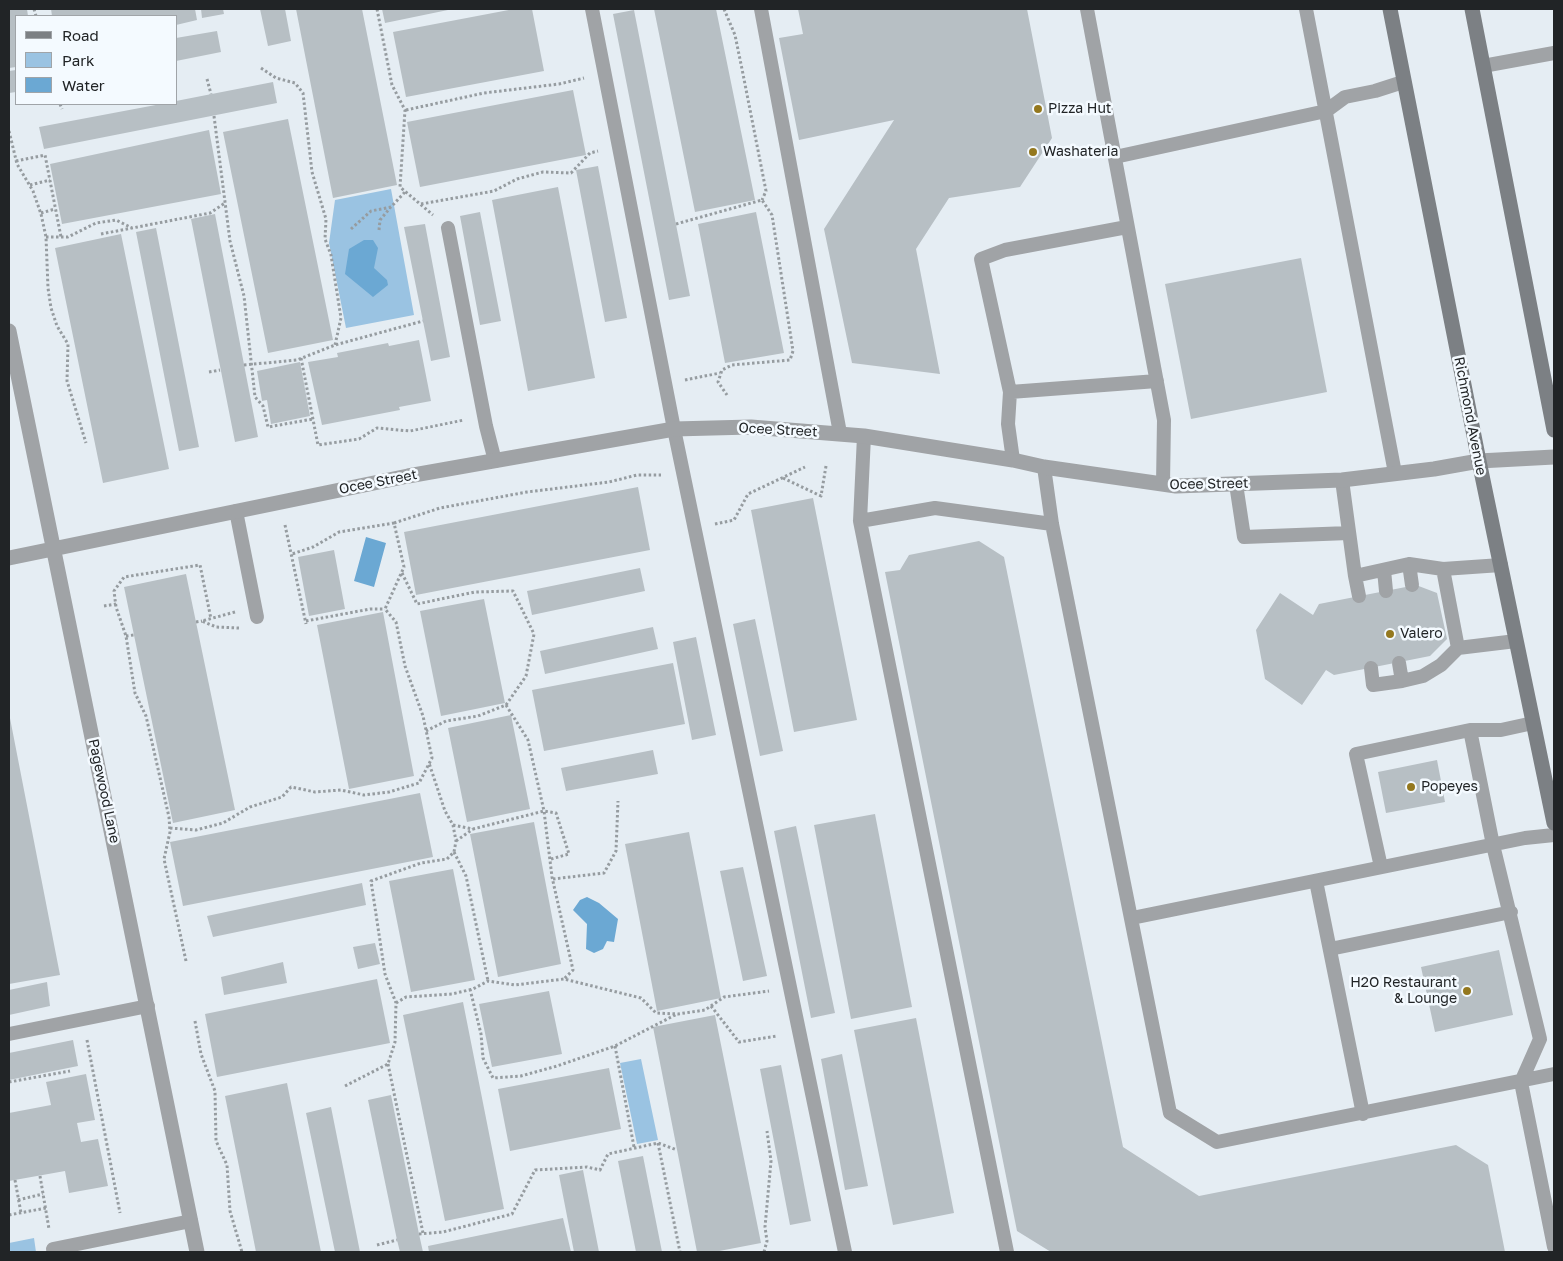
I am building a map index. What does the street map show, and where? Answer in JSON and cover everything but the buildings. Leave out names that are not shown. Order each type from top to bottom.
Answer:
[{"type":"main road","name":"Richmond Avenue","points":[[1390,9],[1479,461],[1554,823]]},
{"type":"main road","points":[[1472,9],[1554,430]]},
{"type":"street","name":"Pagewood Lane","points":[[9,331],[197,1252]]},
{"type":"street","name":"Ocee Street","points":[[9,558],[280,502],[674,429],[750,427],[840,433],[1013,460],[1044,467],[1163,484],[1236,484],[1342,480],[1434,470],[1479,461],[1554,457]]},
{"type":"lane","points":[[592,9],[618,148],[667,383],[674,429],[846,1252]]},
{"type":"lane","points":[[760,9],[840,433]]},
{"type":"lane","points":[[1087,9],[1164,420],[1163,484]]},
{"type":"lane","points":[[1306,9],[1396,473]]},
{"type":"lane","points":[[1483,66],[1554,53]]},
{"type":"lane","points":[[1115,157],[1326,112],[1345,97],[1375,92],[1403,82]]},
{"type":"lane","points":[[1013,460],[1008,424],[1010,392],[981,258],[1006,250],[1127,227]]},
{"type":"lane","points":[[448,228],[484,415],[495,461]]},
{"type":"lane","points":[[1010,392],[1157,381]]},
{"type":"lane","points":[[864,436],[860,521],[1007,1252]]},
{"type":"lane","points":[[1044,467],[1052,524],[1170,1113],[1217,1142],[1554,1074]]},
{"type":"lane","points":[[1342,480],[1359,596]]},
{"type":"lane","points":[[1236,484],[1244,537],[1350,533]]},
{"type":"lane","points":[[860,521],[935,508],[1052,524]]},
{"type":"lane","points":[[236,511],[256,612]]},
{"type":"lane","points":[[1355,576],[1409,564],[1443,569],[1501,565]]},
{"type":"lane","points":[[1409,564],[1412,585]]},
{"type":"lane","points":[[1443,569],[1458,648]]},
{"type":"lane","points":[[1384,570],[1386,591]]},
{"type":"lane","points":[[1371,668],[1373,686],[1402,681],[1423,676],[1458,648],[1516,641]]},
{"type":"lane","points":[[1426,657],[1429,672]]},
{"type":"lane","points":[[1399,663],[1402,681]]},
{"type":"lane","points":[[1381,867],[1356,754],[1470,730],[1501,730],[1534,723]]},
{"type":"lane","points":[[1470,730],[1494,844],[1540,1039],[1521,1082],[1554,1247]]},
{"type":"lane","points":[[1132,918],[1494,844],[1554,835]]},
{"type":"lane","points":[[1316,881],[1363,1114]]},
{"type":"lane","points":[[1330,949],[1511,912]]},
{"type":"lane","points":[[9,1034],[148,1006]]},
{"type":"lane","points":[[53,1249],[124,1233],[191,1221]]},
{"type":"path","points":[[377,9],[392,85],[405,110],[400,188],[448,228]]},
{"type":"path","points":[[724,9],[735,35],[744,74],[766,191],[762,200]]},
{"type":"path","points":[[261,68],[276,78],[295,83],[303,93],[312,172],[326,219],[325,239],[331,255],[341,318],[335,345]]},
{"type":"path","points":[[405,110],[484,92],[559,84],[604,74]]},
{"type":"path","points":[[207,79],[211,94]]},
{"type":"path","points":[[60,105],[62,109]]},
{"type":"path","points":[[214,116],[230,241],[244,296],[255,397],[263,406],[268,428],[313,419]]},
{"type":"path","points":[[9,131],[16,161],[30,185],[40,213],[46,238],[48,288],[51,308],[57,326],[68,344],[67,381],[86,443]]},
{"type":"path","points":[[420,204],[494,191],[517,179],[544,172],[571,173],[590,153],[618,148]]},
{"type":"path","points":[[16,161],[45,156],[61,237]]},
{"type":"path","points":[[30,185],[50,180]]},
{"type":"path","points":[[379,230],[380,220],[406,192]]},
{"type":"path","points":[[676,224],[762,200]]},
{"type":"path","points":[[727,395],[718,382],[722,370],[732,365],[790,360],[793,351],[772,215],[762,200]]},
{"type":"path","points":[[101,234],[210,213],[225,203]]},
{"type":"path","points":[[350,229],[371,211],[392,206]]},
{"type":"path","points":[[40,213],[55,209]]},
{"type":"path","points":[[46,238],[68,237],[96,223],[116,220],[132,228]]},
{"type":"path","points":[[244,365],[301,358],[335,345],[423,321]]},
{"type":"path","points":[[301,358],[318,445],[359,439],[377,428],[410,431],[484,415]]},
{"type":"path","points":[[208,372],[220,370]]},
{"type":"path","points":[[667,383],[721,373]]},
{"type":"path","points":[[782,478],[821,496],[826,466]]},
{"type":"path","points":[[696,528],[734,520],[748,494],[806,467]]},
{"type":"path","points":[[292,554],[314,546],[339,532],[394,523],[440,508],[527,492],[609,482],[637,476],[684,475]]},
{"type":"path","points":[[280,502],[306,622],[370,609],[385,608]]},
{"type":"path","points":[[385,608],[404,567],[394,523]]},
{"type":"path","points":[[186,961],[164,860],[170,828],[146,716],[136,693],[126,636],[114,591],[124,577],[200,565],[211,619]]},
{"type":"path","points":[[402,573],[418,604],[475,592],[513,591],[534,634],[526,676],[506,706],[478,716],[446,720],[426,731]]},
{"type":"path","points":[[104,606],[116,604]]},
{"type":"path","points":[[170,828],[196,830],[223,823],[250,807],[282,797],[291,787],[314,792],[341,790],[364,795],[389,792],[419,783],[432,758],[423,716],[405,666],[396,622],[385,608]]},
{"type":"path","points":[[196,622],[256,612]]},
{"type":"path","points":[[202,621],[216,628],[242,628]]},
{"type":"path","points":[[126,636],[134,635]]},
{"type":"path","points":[[506,706],[528,740],[544,811],[553,879],[573,970],[564,979]]},
{"type":"path","points":[[429,763],[445,811],[453,824],[456,841],[454,852],[447,859],[421,863],[371,881],[385,974],[396,1003],[395,1042],[388,1064],[421,1234],[443,1232],[512,1214],[535,1170],[587,1167],[600,1170],[608,1154],[634,1147],[658,1144],[677,1150]]},
{"type":"path","points":[[553,879],[604,873],[616,851],[618,801]]},
{"type":"path","points":[[456,841],[473,829],[544,811],[556,813],[569,854],[550,859]]},
{"type":"path","points":[[453,824],[473,829]]},
{"type":"path","points":[[454,852],[466,876],[488,981]]},
{"type":"path","points":[[396,1003],[406,997],[452,994],[488,981],[515,985],[564,979],[642,998],[656,1013],[678,1014],[705,1010],[724,997],[790,988]]},
{"type":"path","points":[[470,989],[481,1034],[483,1058],[493,1078],[521,1076],[558,1066],[615,1046],[678,1014]]},
{"type":"path","points":[[711,1006],[740,1042],[800,1032]]},
{"type":"path","points":[[84,1019],[124,1233]]},
{"type":"path","points":[[195,1021],[201,1054],[215,1090],[216,1140],[227,1165],[230,1211],[242,1252]]},
{"type":"path","points":[[615,1046],[634,1147]]},
{"type":"path","points":[[345,1086],[388,1064]]},
{"type":"path","points":[[9,1082],[70,1070]]},
{"type":"path","points":[[764,1252],[767,1241],[764,1227],[771,1161],[767,1131]]},
{"type":"path","points":[[658,1144],[680,1252]]},
{"type":"path","points":[[40,1176],[53,1249]]},
{"type":"path","points":[[15,1180],[21,1213]]},
{"type":"path","points":[[18,1200],[43,1194]]},
{"type":"path","points":[[9,1215],[46,1208]]},
{"type":"path","points":[[377,1245],[397,1240]]},
{"type":"green space","points":[[391,189],[414,315],[346,328],[329,243],[335,200]]},
{"type":"green space","points":[[641,1059],[658,1140],[637,1144],[620,1063]]},
{"type":"green space","points":[[34,1238],[36,1252],[9,1252],[9,1243]]},
{"type":"water","points":[[364,240],[373,240],[378,248],[374,268],[387,280],[388,285],[373,297],[345,274],[349,249]]},
{"type":"water","points":[[366,537],[386,543],[374,587],[354,581]]},
{"type":"water","points":[[587,897],[599,903],[618,919],[614,942],[607,941],[603,949],[594,953],[586,949],[587,924],[573,910],[580,900]]},
{"type":"place","name":"Pizza Hut","points":[[1038,109]]},
{"type":"place","name":"Washateria","points":[[1033,152]]},
{"type":"place","name":"Valero","points":[[1390,634]]},
{"type":"place","name":"Popeyes","points":[[1411,787]]},
{"type":"place","name":"H2O Restaurant & Lounge","points":[[1467,991]]}]
